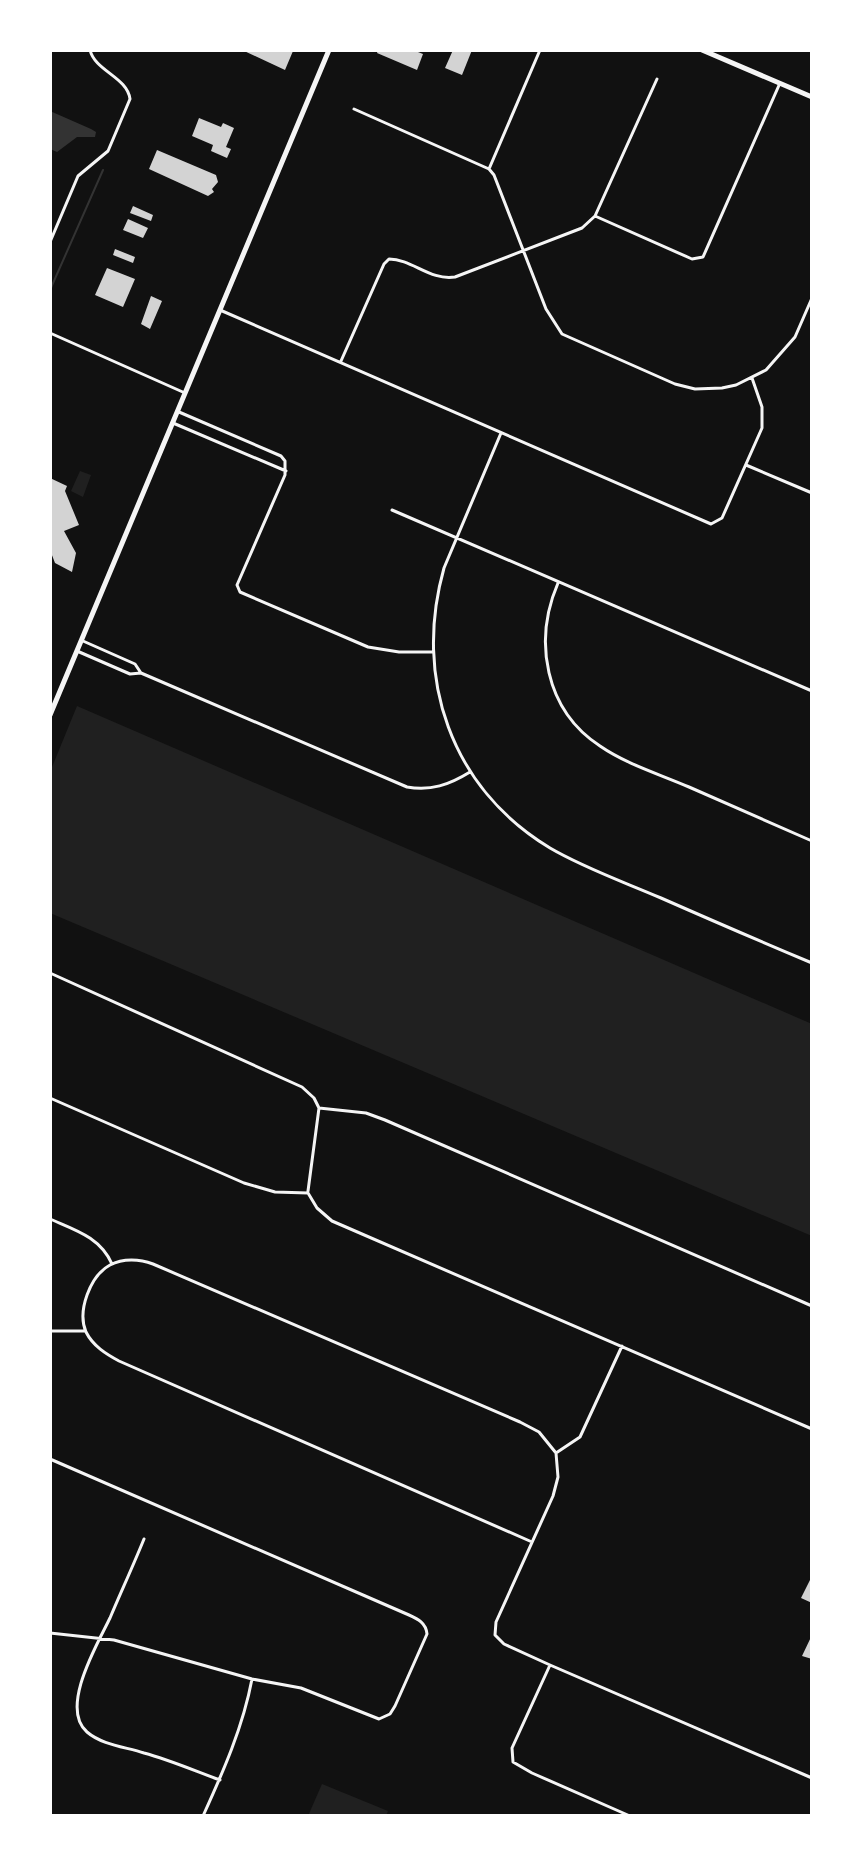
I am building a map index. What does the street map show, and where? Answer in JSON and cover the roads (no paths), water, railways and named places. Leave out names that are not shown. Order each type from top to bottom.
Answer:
[{"type":"main road","points":[[50,715],[329,50]]},
{"type":"main road","points":[[702,50],[812,97]]},
{"type":"street","points":[[50,242],[78,176],[108,151],[130,99],[127,90],[94,60],[90,50]]},
{"type":"street","points":[[489,169],[540,50]]},
{"type":"street","points":[[341,362],[384,264],[389,259],[397,259],[438,277],[449,278],[582,228],[595,216],[657,79]]},
{"type":"street","points":[[595,216],[692,259],[700,259],[780,83]]},
{"type":"street","points":[[354,109],[489,169],[553,322],[562,334],[684,387],[722,388],[766,370],[787,348],[812,298]]},
{"type":"street","points":[[220,310],[707,523],[715,523],[722,518],[763,420],[760,394],[752,378]]},
{"type":"street","points":[[50,333],[185,393]]},
{"type":"street","points":[[178,412],[281,456],[285,461],[286,471],[238,581],[240,592],[360,644],[399,652],[432,652]]},
{"type":"street","points":[[173,423],[286,471]]},
{"type":"street","points":[[501,433],[456,537],[438,590],[432,652],[434,675],[445,717],[470,772],[501,810],[551,848],[812,963]]},
{"type":"street","points":[[746,465],[812,493]]},
{"type":"street","points":[[392,510],[812,691]]},
{"type":"street","points":[[559,582],[546,620],[545,646],[550,678],[572,723],[614,755],[812,841]]},
{"type":"street","points":[[81,640],[135,664],[141,673]]},
{"type":"street","points":[[77,651],[130,674],[141,673],[407,787],[443,787],[470,772]]},
{"type":"street","points":[[50,973],[302,1087],[314,1098],[319,1108],[308,1193],[317,1208],[332,1221],[812,1429]]},
{"type":"street","points":[[50,1098],[244,1183],[275,1192],[308,1193]]},
{"type":"street","points":[[319,1108],[357,1111],[385,1120],[812,1306]]},
{"type":"street","points":[[50,1219],[95,1240],[112,1264]]},
{"type":"street","points":[[532,1542],[101,1351],[85,1331],[83,1317],[87,1297],[97,1276],[112,1264],[131,1260],[153,1264],[539,1432],[556,1453],[556,1486],[532,1542],[496,1622],[495,1635],[504,1644],[550,1665],[812,1778]]},
{"type":"street","points":[[50,1331],[85,1331]]},
{"type":"street","points":[[556,1453],[576,1442],[585,1430],[622,1346]]},
{"type":"street","points":[[50,1459],[409,1615],[427,1628],[427,1634],[395,1706],[384,1718],[374,1717],[301,1688],[252,1679],[100,1637],[50,1633]]},
{"type":"street","points":[[144,1539],[93,1647],[78,1698],[78,1720],[83,1729],[102,1741],[220,1780]]},
{"type":"street","points":[[550,1665],[512,1748],[513,1762],[630,1816]]},
{"type":"street","points":[[203,1816],[220,1780],[245,1711],[252,1679]]},
{"type":"waterway","points":[[50,290],[103,170]]}]
